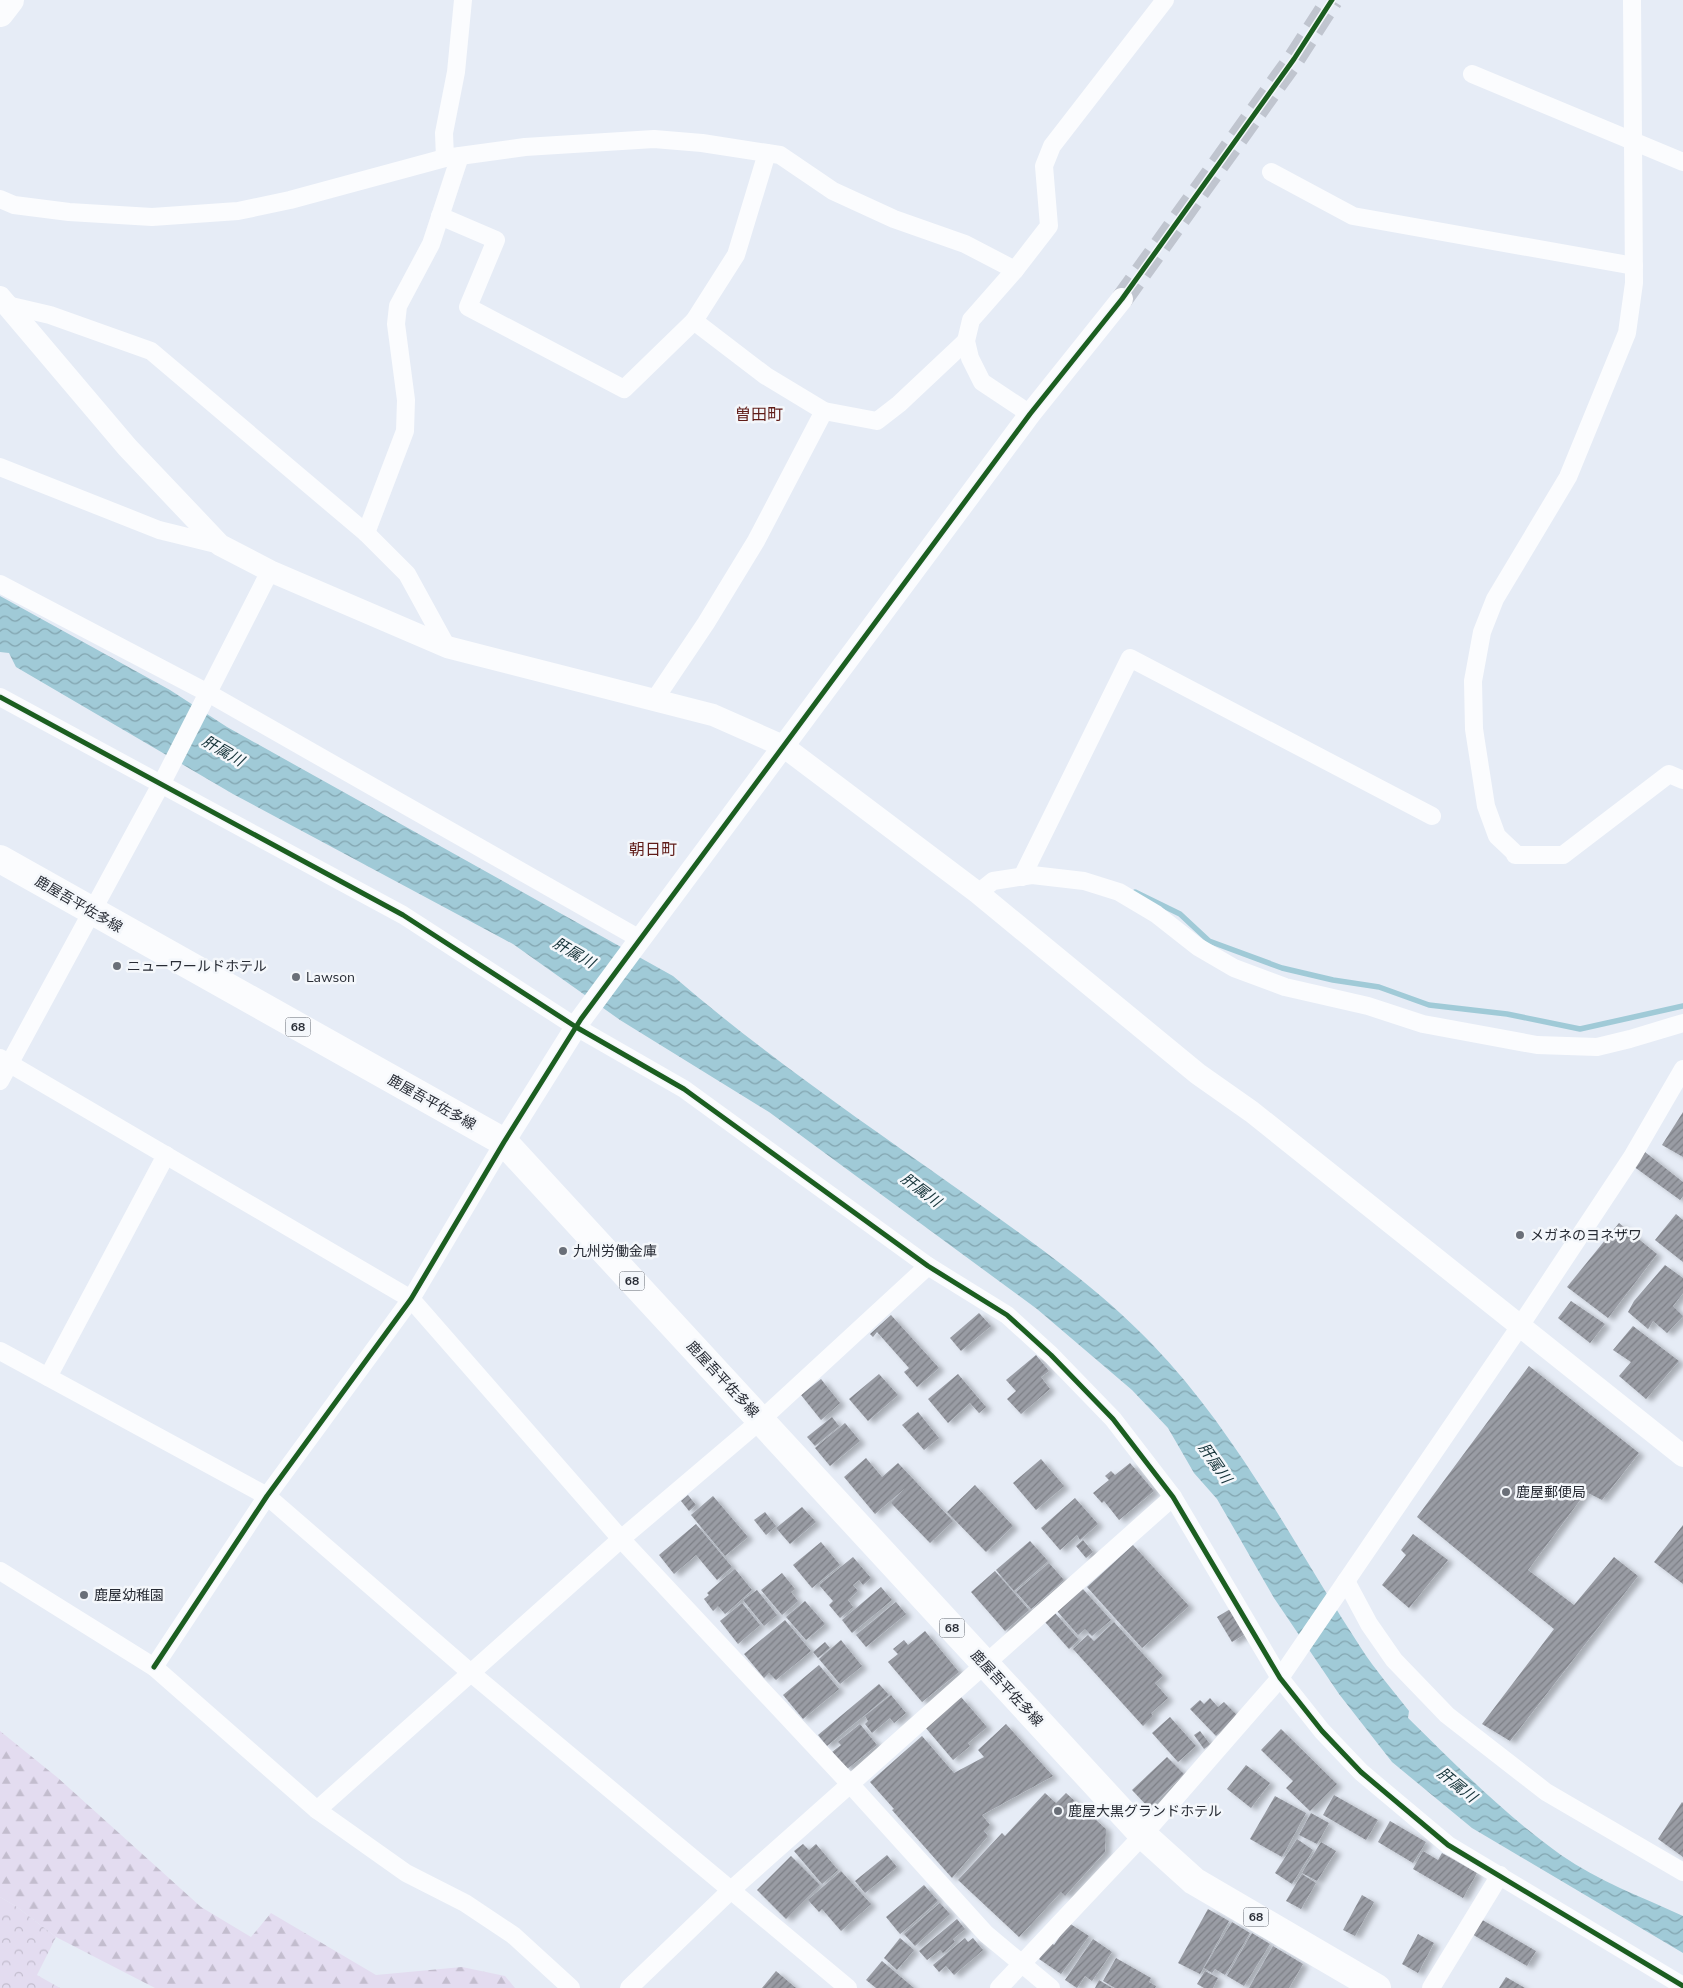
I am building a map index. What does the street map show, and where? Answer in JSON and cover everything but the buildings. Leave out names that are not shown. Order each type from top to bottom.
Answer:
[{"type":"main road","points":[[0,13],[10,0]]},
{"type":"main road","name":"鹿屋吾平佐多線","points":[[0,858],[92,912],[504,1142],[1143,1835],[1194,1881],[1377,1988]]},
{"type":"street","points":[[366,533],[405,431],[406,400],[396,324],[398,306],[431,244],[440,216],[452,157],[444,133],[456,72],[463,0]]},
{"type":"street","points":[[1030,414],[982,382],[970,358],[966,342],[971,320],[1015,270],[1048,226],[1044,166],[1052,146],[1074,115],[1165,0]]},
{"type":"street","points":[[1632,0],[1634,283],[1627,333],[1568,477],[1496,598],[1482,632],[1474,681],[1474,729],[1486,806],[1497,836],[1515,855],[1563,855],[1669,774],[1683,780]]},
{"type":"street","points":[[1472,74],[1683,162]]},
{"type":"street","points":[[0,198],[14,205],[69,212],[152,218],[238,211],[290,200],[452,157],[525,147],[654,140],[702,143],[780,155],[833,192],[894,219],[964,244],[1015,270]]},
{"type":"street","points":[[440,216],[496,240],[468,307],[624,389],[694,321],[736,255],[767,153]]},
{"type":"street","points":[[1271,172],[1353,216],[1634,266]]},
{"type":"street","points":[[154,1667],[267,1496],[411,1299],[504,1142],[579,1023],[1030,414],[1122,299]]},
{"type":"street","points":[[4,301],[50,315],[151,351],[366,533],[407,574],[447,647]]},
{"type":"street","points":[[4,301],[127,447],[220,545]]},
{"type":"street","points":[[694,321],[766,376],[824,411],[877,421],[899,404],[966,342]]},
{"type":"street","points":[[655,699],[706,623],[756,541],[824,411]]},
{"type":"street","points":[[0,467],[159,530],[220,545],[270,571],[447,647],[714,714],[783,746],[978,893],[1198,1074],[1252,1112],[1683,1456]]},
{"type":"street","points":[[0,1081],[5,1060],[92,912],[164,779],[270,571]]},
{"type":"street","points":[[0,584],[206,698],[636,944]]},
{"type":"street","points":[[1022,877],[1130,658],[1432,816]]},
{"type":"street","points":[[0,697],[164,779],[403,915],[579,1023],[684,1089],[928,1266],[1007,1315],[1051,1355],[1113,1419],[1173,1497],[1282,1674],[1322,1731],[1361,1772],[1448,1845],[1683,1986]]},
{"type":"street","points":[[978,893],[993,881],[1032,875],[1084,880],[1119,892],[1156,914],[1198,947],[1234,968],[1285,987],[1368,1006],[1424,1024],[1537,1044],[1597,1047],[1683,1023]]},
{"type":"street","points":[[5,1060],[411,1299],[621,1539],[851,1785],[986,1934],[1051,1988]]},
{"type":"street","points":[[999,1988],[1143,1835],[1282,1674],[1520,1326],[1632,1156],[1683,1069]]},
{"type":"street","points":[[48,1377],[166,1155]]},
{"type":"street","points":[[317,1810],[621,1539],[761,1420],[928,1266]]},
{"type":"street","points":[[0,1351],[267,1496],[471,1673],[848,1988]]},
{"type":"street","points":[[629,1988],[730,1891],[1173,1497]]},
{"type":"street","points":[[0,1571],[154,1667],[317,1810],[406,1873],[465,1903],[513,1936],[571,1988]]},
{"type":"street","points":[[1341,1588],[1394,1660],[1447,1715],[1546,1792],[1683,1872]]},
{"type":"street","points":[[1431,1988],[1500,1875]]},
{"type":"green space","points":[[0,1731],[58,1778],[201,1907],[251,1937],[271,1913],[376,1975],[462,1967],[505,1976],[515,1988],[155,1988],[56,1937],[17,1907],[0,1897]]},
{"type":"green space","points":[[0,1897],[17,1907],[56,1937],[37,1975],[60,1988],[0,1988]]},
{"type":"water","name":"肝属川","points":[[0,596],[170,690],[227,727],[673,976],[775,1058],[1030,1240],[1105,1299],[1151,1343],[1182,1377],[1238,1451],[1366,1656],[1409,1711],[1408,1718],[1463,1772],[1540,1840],[1575,1864],[1605,1881],[1683,1916],[1683,1953],[1472,1828],[1392,1762],[1339,1694],[1274,1598],[1217,1499],[1194,1473],[1168,1428],[1132,1390],[1037,1309],[769,1112],[620,1020],[513,944],[233,794],[16,667],[9,653],[0,652]]},
{"type":"waterway","points":[[1135,892],[1180,914],[1209,941],[1282,968],[1333,980],[1379,987],[1429,1005],[1507,1014],[1580,1029],[1683,1006]]},
{"type":"tunnel","points":[[1122,299],[1294,59],[1332,0]]},
{"type":"cycle path","points":[[154,1667],[267,1496],[411,1299],[504,1142],[581,1019],[1030,414],[1122,299],[1294,59],[1332,0]]},
{"type":"cycle path","points":[[0,697],[403,915],[576,1027],[684,1089],[928,1266],[1007,1315],[1051,1355],[1113,1419],[1173,1497],[1280,1678],[1322,1731],[1361,1772],[1448,1845],[1683,1986]]},
{"type":"place","name":"ニューワールドホテル","points":[[117,966]]},
{"type":"place","name":"Lawson","points":[[296,977]]},
{"type":"place","name":"メガネのヨネザワ","points":[[1520,1235]]},
{"type":"place","name":"九州労働金庫","points":[[563,1251]]},
{"type":"place","name":"鹿屋郵便局","points":[[1506,1492]]},
{"type":"place","name":"鹿屋幼稚園","points":[[84,1595]]},
{"type":"place","name":"鹿屋大黒グランドホテル","points":[[1058,1811]]},
{"type":"district","name":"曽田町","points":[[759,414]]},
{"type":"district","name":"朝日町","points":[[653,849]]}]
